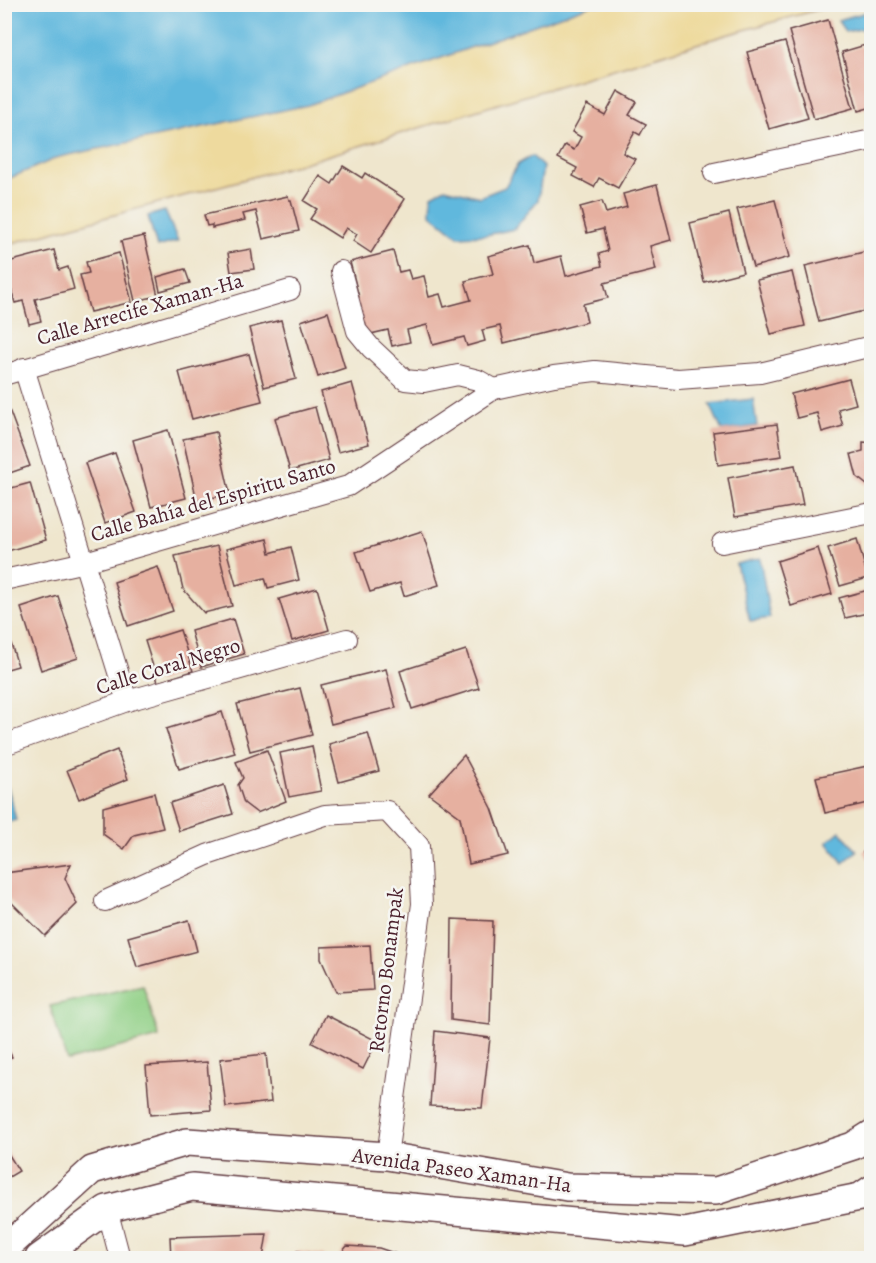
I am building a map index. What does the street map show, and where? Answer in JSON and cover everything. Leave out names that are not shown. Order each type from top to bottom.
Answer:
[{"type":"main road","name":"Avenida Paseo Xaman-Ha","points":[[4,1250],[92,1170],[187,1142],[387,1156],[567,1186],[716,1191],[853,1146],[872,1134]]},
{"type":"main road","points":[[295,1196],[297,1151]]},
{"type":"main road","points":[[499,1215],[502,1175]]},
{"type":"main road","name":"Avenida Paseo Xaman-Ha","points":[[39,1258],[107,1209],[192,1187],[685,1232],[860,1197],[872,1189]]},
{"type":"street","points":[[714,173],[872,140]]},
{"type":"street","points":[[341,271],[357,331],[370,348],[405,380],[424,382],[458,375],[478,380],[494,389]]},
{"type":"street","name":"Calle Arrecife Xaman-Ha","points":[[4,375],[290,290]]},
{"type":"street","name":"Calle Bahía del Espiritu Santo","points":[[4,580],[85,562],[348,486],[494,389],[554,376],[595,371],[678,378],[760,373],[872,346]]},
{"type":"street","points":[[24,368],[127,701]]},
{"type":"street","points":[[722,543],[872,513]]},
{"type":"street","name":"Calle Coral Negro","points":[[4,745],[127,701],[347,639]]},
{"type":"street","name":"Retorno Bonampak","points":[[105,901],[207,855],[325,815],[387,811],[419,846],[422,904],[387,1156]]},
{"type":"street","points":[[107,1209],[120,1258]]},
{"type":"green space","points":[[143,985],[159,1037],[67,1061],[50,1006]]},
{"type":"sand","points":[[591,5],[835,5],[726,35],[300,164],[5,245],[5,180],[59,157],[308,105]]},
{"type":"water","points":[[5,4],[591,5],[308,105],[59,157],[5,180]]},
{"type":"water","points":[[871,11],[871,27],[845,32],[838,20]]},
{"type":"water","points":[[532,156],[543,167],[538,200],[514,229],[486,235],[458,236],[431,214],[432,195],[445,188],[480,197],[505,187],[518,164]]},
{"type":"water","points":[[165,211],[178,241],[157,247],[148,216]]},
{"type":"water","points":[[753,399],[757,426],[722,431],[710,404]]},
{"type":"water","points":[[760,558],[770,618],[750,621],[736,564]]},
{"type":"water","points":[[5,788],[8,788],[16,820],[5,823]]},
{"type":"water","points":[[840,831],[857,851],[843,863],[827,842]]},
{"type":"building","points":[[828,20],[853,108],[814,119],[789,31]]},
{"type":"building","points":[[785,42],[808,118],[769,129],[747,52]]},
{"type":"building","points":[[872,43],[872,107],[858,111],[842,52]]},
{"type":"building","points":[[618,91],[637,102],[629,115],[646,124],[640,135],[635,132],[623,153],[635,159],[618,188],[599,178],[594,187],[573,176],[577,168],[558,158],[565,145],[574,150],[581,137],[572,132],[587,105],[605,115]]},
{"type":"building","points":[[343,166],[362,178],[365,173],[405,199],[371,253],[353,241],[357,234],[346,228],[340,238],[310,219],[317,209],[304,201],[320,176],[332,184]]},
{"type":"building","points":[[657,185],[671,240],[650,246],[656,270],[604,283],[608,298],[583,304],[587,322],[504,343],[500,326],[482,330],[485,341],[467,346],[464,337],[433,345],[427,325],[407,330],[410,342],[392,346],[388,330],[362,336],[352,299],[359,297],[350,262],[393,251],[399,272],[408,270],[411,279],[424,276],[429,297],[440,294],[444,307],[471,300],[465,281],[493,274],[488,256],[530,245],[534,263],[561,256],[566,276],[602,266],[599,254],[608,251],[603,229],[587,233],[580,207],[602,201],[606,213],[627,207],[623,194]]},
{"type":"building","points":[[288,196],[299,231],[263,239],[256,211],[243,214],[245,220],[212,228],[212,225],[207,226],[204,215]]},
{"type":"building","points":[[775,200],[790,257],[753,267],[737,209]]},
{"type":"building","points":[[729,213],[743,272],[704,282],[690,223]]},
{"type":"building","points":[[144,236],[158,296],[135,301],[121,241]]},
{"type":"building","points":[[251,249],[254,269],[231,272],[228,253]]},
{"type":"building","points":[[54,250],[59,270],[68,267],[74,289],[35,299],[41,321],[29,324],[23,301],[15,303],[4,263]]},
{"type":"building","points":[[872,250],[872,309],[819,322],[805,266]]},
{"type":"building","points":[[119,253],[132,302],[90,312],[80,275],[89,273],[86,262]]},
{"type":"building","points":[[185,269],[190,283],[160,291],[157,277]]},
{"type":"building","points":[[792,272],[805,326],[771,334],[757,280]]},
{"type":"building","points":[[328,312],[345,368],[318,377],[301,321]]},
{"type":"building","points":[[281,320],[296,379],[264,387],[249,328]]},
{"type":"building","points":[[249,354],[262,401],[192,419],[179,372]]},
{"type":"building","points":[[849,379],[856,404],[838,409],[843,426],[822,432],[817,413],[797,418],[791,394]]},
{"type":"building","points":[[352,383],[369,444],[338,452],[321,392]]},
{"type":"building","points":[[4,396],[30,466],[4,475]]},
{"type":"building","points":[[315,407],[329,460],[290,471],[275,418]]},
{"type":"building","points":[[777,424],[782,456],[718,465],[713,432]]},
{"type":"building","points":[[168,430],[186,498],[151,507],[133,440]]},
{"type":"building","points":[[216,432],[230,494],[197,501],[183,439]]},
{"type":"building","points":[[863,442],[872,443],[872,480],[867,485],[857,477],[851,454],[863,451]]},
{"type":"building","points":[[115,453],[136,512],[105,523],[85,463]]},
{"type":"building","points":[[795,465],[803,505],[735,517],[728,478]]},
{"type":"building","points":[[30,483],[46,540],[4,552],[4,490]]},
{"type":"building","points":[[422,531],[439,585],[404,596],[400,583],[370,592],[356,552]]},
{"type":"building","points":[[267,539],[270,553],[291,547],[299,580],[268,588],[265,578],[236,585],[226,549]]},
{"type":"building","points":[[857,539],[868,578],[840,586],[828,548]]},
{"type":"building","points":[[217,546],[232,606],[204,613],[183,589],[175,556]]},
{"type":"building","points":[[818,548],[832,594],[791,606],[777,561]]},
{"type":"building","points":[[158,567],[173,611],[128,626],[114,582]]},
{"type":"building","points":[[317,588],[329,630],[292,641],[279,599]]},
{"type":"building","points":[[872,589],[872,612],[845,618],[839,598]]},
{"type":"building","points":[[58,596],[78,658],[41,670],[21,608]]},
{"type":"building","points":[[233,619],[244,654],[201,667],[191,631]]},
{"type":"building","points":[[4,621],[18,666],[4,670]]},
{"type":"building","points":[[180,630],[193,671],[158,682],[145,641]]},
{"type":"building","points":[[466,650],[479,688],[412,709],[400,671]]},
{"type":"building","points":[[386,669],[396,708],[331,724],[321,685]]},
{"type":"building","points":[[300,688],[312,735],[250,751],[237,704]]},
{"type":"building","points":[[222,712],[235,753],[179,769],[166,729]]},
{"type":"building","points":[[368,733],[379,771],[339,782],[329,744]]},
{"type":"building","points":[[312,746],[321,791],[289,797],[280,753]]},
{"type":"building","points":[[117,750],[128,779],[79,799],[67,770]]},
{"type":"building","points":[[267,750],[286,801],[257,813],[244,803],[238,785],[243,778],[236,762]]},
{"type":"building","points":[[464,755],[492,808],[508,855],[469,864],[460,817],[429,794]]},
{"type":"building","points":[[872,765],[872,802],[825,813],[816,777]]},
{"type":"building","points":[[224,785],[233,814],[179,831],[170,803]]},
{"type":"building","points":[[154,793],[163,828],[134,835],[124,849],[103,834],[103,807]]},
{"type":"building","points":[[872,845],[872,863],[863,852]]},
{"type":"building","points":[[71,864],[65,878],[77,904],[45,936],[5,896],[5,873]]},
{"type":"building","points":[[452,919],[493,921],[490,1025],[451,1020]]},
{"type":"building","points":[[189,920],[197,951],[137,967],[128,937]]},
{"type":"building","points":[[370,945],[373,990],[336,992],[321,959],[321,947]]},
{"type":"building","points":[[326,1015],[377,1041],[363,1069],[312,1043]]},
{"type":"building","points":[[435,1031],[490,1038],[482,1108],[430,1106]]},
{"type":"building","points":[[4,1042],[12,1057],[4,1061]]},
{"type":"building","points":[[266,1054],[271,1102],[226,1107],[220,1059]]},
{"type":"building","points":[[207,1062],[211,1110],[150,1115],[146,1066]]},
{"type":"building","points":[[4,1147],[19,1171],[4,1180]]},
{"type":"building","points":[[267,1234],[263,1258],[171,1258],[170,1237]]},
{"type":"building","points":[[347,1246],[379,1248],[400,1255],[400,1258],[337,1258]]},
{"type":"building","points":[[297,1251],[324,1255],[325,1258],[294,1258]]}]
